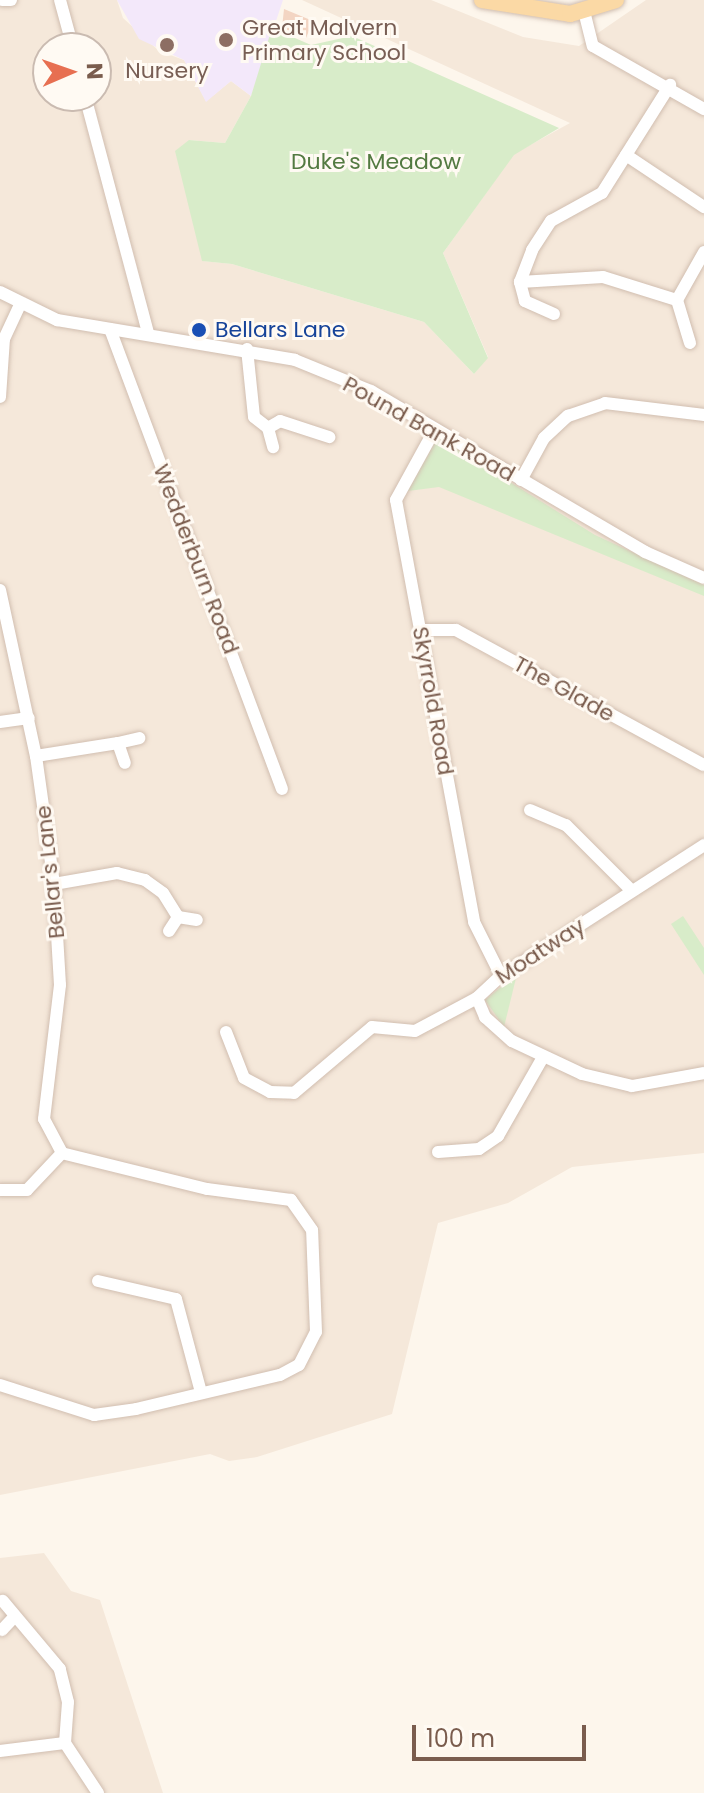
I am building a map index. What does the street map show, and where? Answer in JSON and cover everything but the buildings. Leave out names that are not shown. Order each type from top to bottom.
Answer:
[{"type":"main road","points":[[482,0],[532,11],[584,11],[616,0]]},
{"type":"street","points":[[2,0],[11,0]]},
{"type":"street","points":[[60,0],[69,32]]},
{"type":"street","points":[[584,11],[593,46],[670,85],[704,109]]},
{"type":"street","points":[[554,314],[525,301],[520,282],[551,221],[602,193],[670,85]]},
{"type":"street","points":[[89,112],[148,333]]},
{"type":"street","points":[[626,155],[704,207]]},
{"type":"street","points":[[690,343],[677,300],[704,252]]},
{"type":"street","points":[[520,282],[603,277],[677,300]]},
{"type":"street","name":"Pound Bank Road","points":[[0,292],[19,307],[110,329],[247,349],[371,391],[645,552],[704,578]]},
{"type":"street","points":[[0,397],[4,339],[19,307]]},
{"type":"street","name":"Wedderburn Road","points":[[110,329],[282,789]]},
{"type":"street","points":[[247,349],[254,417],[268,428],[273,447]]},
{"type":"street","points":[[521,480],[544,438],[568,416],[593,407],[633,402],[704,415]]},
{"type":"street","points":[[268,428],[280,421],[329,437]]},
{"type":"street","name":"Skyrrold Road","points":[[435,429],[396,500],[474,922],[501,976]]},
{"type":"street","name":"Bellar's Lane","points":[[0,590],[36,756],[54,884],[60,985],[44,1119],[62,1153]]},
{"type":"street","name":"The Glade","points":[[420,630],[456,630],[704,765]]},
{"type":"street","points":[[0,722],[29,718]]},
{"type":"street","points":[[36,756],[139,738]]},
{"type":"street","points":[[118,743],[125,763]]},
{"type":"street","points":[[530,810],[566,825],[632,891]]},
{"type":"street","name":"Moatway","points":[[226,1032],[244,1078],[270,1092],[294,1093],[372,1027],[415,1031],[477,998],[501,976],[704,845]]},
{"type":"street","points":[[54,884],[117,873],[145,880],[163,893],[178,917],[197,920]]},
{"type":"street","points":[[169,931],[178,917]]},
{"type":"street","points":[[477,998],[485,1017],[542,1059],[632,1086],[704,1073]]},
{"type":"street","points":[[438,1152],[479,1149],[498,1136],[542,1059]]},
{"type":"street","points":[[0,1190],[27,1190],[62,1153],[207,1189],[278,1194],[301,1207],[312,1230],[316,1315],[311,1349],[280,1375],[94,1415],[0,1385]]},
{"type":"street","points":[[98,1281],[176,1299],[201,1392]]},
{"type":"street","points":[[3,1601],[13,1618],[60,1669],[68,1702],[65,1743],[98,1793]]},
{"type":"street","points":[[2,1630],[13,1618]]},
{"type":"street","points":[[0,1751],[65,1743]]},
{"type":"shaded area","points":[[0,0],[117,0],[123,18],[159,51],[184,60],[206,101],[231,81],[251,96],[225,143],[189,140],[203,261],[232,264],[424,322],[474,374],[488,357],[443,253],[514,154],[570,123],[302,0],[431,0],[523,37],[579,46],[646,0],[704,0],[704,1153],[572,1167],[508,1203],[438,1223],[392,1414],[257,1457],[229,1461],[210,1454],[0,1495]]},
{"type":"shaded area","name":"Great Malvern Primary School","points":[[117,0],[283,0],[251,96],[231,81],[206,102],[184,60],[139,39]]},
{"type":"shaded area","points":[[44,1553],[71,1591],[100,1600],[163,1793],[0,1793],[0,1558]]},
{"type":"green space","name":"Duke's Meadow","points":[[272,28],[311,45],[352,36],[559,128],[514,155],[443,253],[488,358],[474,374],[424,322],[232,264],[202,261],[175,151],[189,140],[225,143],[251,96]]},
{"type":"green space","points":[[438,437],[595,535],[704,585],[704,596],[439,487],[408,491]]},
{"type":"green space","points":[[683,916],[704,948],[704,975],[671,924]]},
{"type":"green space","points":[[517,974],[504,1027],[485,1000]]},
{"type":"place","name":"Great Malvern Primary School","points":[[226,40]]},
{"type":"place","name":"Nursery","points":[[167,45]]},
{"type":"place","name":"Bellars Lane","points":[[199,330]]}]
